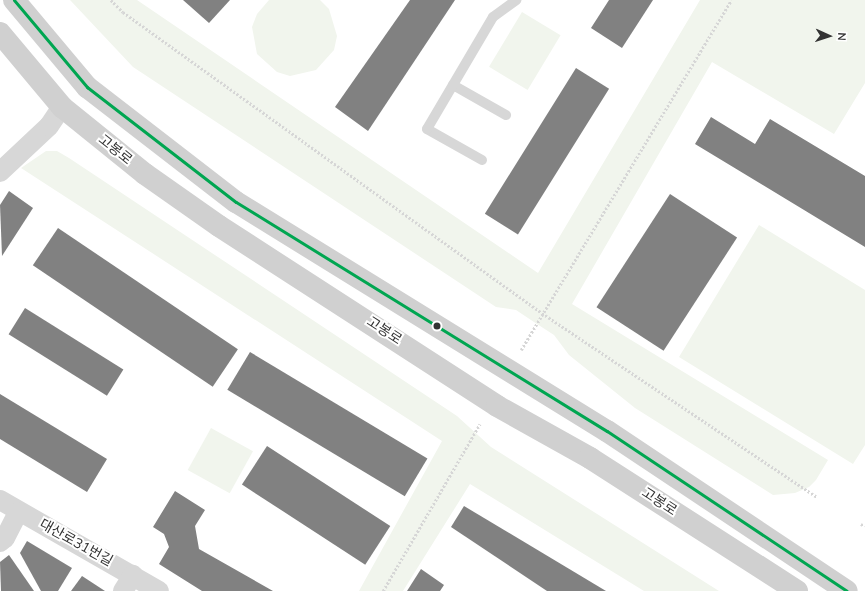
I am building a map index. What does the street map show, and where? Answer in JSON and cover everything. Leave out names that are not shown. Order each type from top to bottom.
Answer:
[{"type":"main road","points":[[14,0],[87,87],[236,202],[607,431],[847,591]]},
{"type":"main road","name":"고봉로","points":[[0,34],[62,107],[145,174],[219,226],[497,406],[590,458],[797,591]]},
{"type":"street","points":[[0,172],[49,126],[62,107]]},
{"type":"street","name":"대산로31번길","points":[[0,500],[128,583],[159,591]]},
{"type":"street","points":[[0,542],[5,538],[18,512]]},
{"type":"lane","points":[[482,160],[427,129],[493,17],[516,0]]},
{"type":"lane","points":[[453,85],[506,115]]},
{"type":"path","points":[[111,0],[123,12],[542,313],[817,497]]},
{"type":"path","points":[[521,350],[731,0]]},
{"type":"path","points":[[383,591],[480,424]]},
{"type":"path","points":[[861,524],[865,526]]},
{"type":"shaded area","points":[[70,0],[137,0],[538,273],[700,0],[865,0],[865,83],[834,134],[712,62],[572,304],[828,460],[816,480],[809,487],[795,493],[773,495],[635,408],[569,355],[554,335],[516,310],[496,307],[133,67]]},
{"type":"shaded area","points":[[269,0],[320,0],[329,9],[337,36],[334,50],[316,70],[290,76],[277,72],[257,54],[252,27],[257,14]]},
{"type":"shaded area","points":[[522,12],[561,35],[528,90],[489,67]]},
{"type":"shaded area","points":[[46,151],[57,151],[69,158],[457,416],[491,447],[719,591],[644,591],[470,484],[403,591],[359,591],[442,441],[21,168]]},
{"type":"shaded area","points":[[759,225],[865,290],[865,445],[853,464],[679,357]]},
{"type":"shaded area","points":[[211,428],[253,451],[230,493],[188,470]]},
{"type":"building","points":[[183,0],[230,0],[209,23]]},
{"type":"building","points":[[410,0],[455,0],[368,131],[335,107]]},
{"type":"building","points":[[609,0],[653,0],[622,48],[591,28]]},
{"type":"building","points":[[576,68],[609,89],[518,235],[485,214]]},
{"type":"building","points":[[711,117],[755,144],[770,119],[865,176],[865,247],[695,144]]},
{"type":"building","points":[[9,191],[33,208],[2,256],[0,205]]},
{"type":"building","points":[[670,194],[737,238],[664,351],[596,307]]},
{"type":"building","points":[[58,228],[238,349],[213,387],[33,265]]},
{"type":"building","points":[[25,308],[123,369],[107,396],[9,334]]},
{"type":"building","points":[[250,352],[427,459],[405,496],[227,390]]},
{"type":"building","points":[[0,394],[107,459],[87,492],[0,439]]},
{"type":"building","points":[[267,446],[390,526],[365,565],[242,485]]},
{"type":"building","points":[[175,491],[205,510],[195,526],[199,549],[273,591],[202,591],[159,564],[169,547],[164,534],[153,527]]},
{"type":"building","points":[[464,506],[606,591],[547,591],[451,527]]},
{"type":"building","points":[[27,541],[72,568],[58,591],[41,591],[20,553]]},
{"type":"building","points":[[9,555],[34,591],[1,591],[0,562]]},
{"type":"building","points":[[421,569],[444,585],[440,591],[407,591]]},
{"type":"building","points":[[82,576],[105,591],[71,591]]},
{"type":"transit line","points":[[14,0],[87,87],[236,202],[607,431],[847,591]]}]
